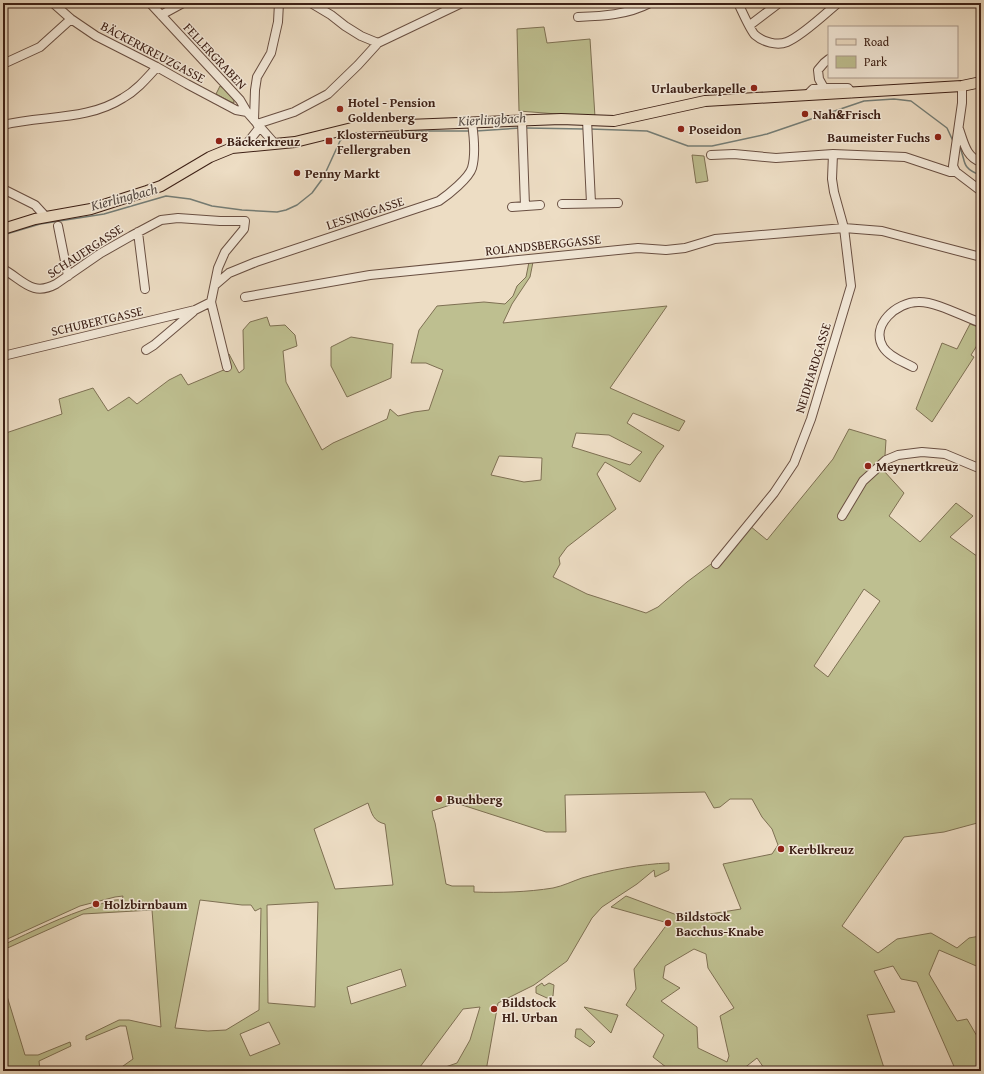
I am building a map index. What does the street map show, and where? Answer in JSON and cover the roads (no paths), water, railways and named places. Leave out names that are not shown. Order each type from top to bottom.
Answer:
[{"type":"main road","points":[[3,229],[30,220],[91,209],[147,191],[161,186],[214,155],[232,148],[308,139],[356,127],[472,128],[522,125],[561,119],[587,125],[705,101],[962,86],[981,82]]},
{"type":"street","name":"BÄCKERKREUZGASSE","points":[[53,3],[71,19],[96,36],[157,66],[186,84],[236,110],[247,112]]},
{"type":"street","name":"FELLERGRABEN","points":[[150,3],[240,100],[247,112],[275,144]]},
{"type":"street","points":[[161,15],[182,3]]},
{"type":"street","points":[[245,146],[257,124],[257,77],[271,53],[278,22],[279,3]]},
{"type":"street","points":[[311,3],[332,15],[361,36],[378,43]]},
{"type":"street","points":[[257,124],[294,112],[328,94],[378,43],[462,3]]},
{"type":"street","points":[[578,17],[610,16],[650,3]]},
{"type":"street","points":[[738,3],[754,34],[770,43],[778,44],[786,43],[798,36],[838,3]]},
{"type":"street","points":[[750,25],[779,3]]},
{"type":"street","points":[[3,64],[40,46],[71,19]]},
{"type":"street","points":[[824,88],[819,79],[818,70],[828,60]]},
{"type":"street","points":[[3,124],[20,120],[94,112],[124,98],[141,84],[157,66]]},
{"type":"street","points":[[962,86],[962,103],[953,166],[956,172],[981,191]]},
{"type":"street","points":[[807,95],[813,89],[824,88],[848,88],[852,93]]},
{"type":"street","points":[[522,125],[525,206]]},
{"type":"street","points":[[587,125],[590,203]]},
{"type":"street","name":"LESSINGGASSE","points":[[215,285],[229,273],[256,262],[439,201],[469,174],[472,168],[474,150],[472,128]]},
{"type":"street","points":[[959,128],[968,152],[973,159],[981,162]]},
{"type":"street","points":[[711,155],[734,154],[776,158],[833,154],[905,157],[950,172],[956,172]]},
{"type":"street","name":"NEIDHARDGASSE","points":[[716,564],[774,493],[794,463],[811,419],[851,286],[844,228],[832,179],[833,154]]},
{"type":"street","points":[[3,189],[35,205],[46,217]]},
{"type":"street","points":[[562,204],[618,203]]},
{"type":"street","points":[[512,206],[540,205]]},
{"type":"street","name":"SCHAUERGASSE","points":[[3,269],[38,290],[50,288],[101,253],[154,223],[168,219],[187,218],[220,221],[245,221],[244,229],[225,252],[218,268],[215,285]]},
{"type":"street","points":[[58,226],[68,276]]},
{"type":"street","name":"ROLANDSBERGGASSE","points":[[245,297],[370,275],[638,248],[666,250],[685,248],[716,239],[844,228],[882,231],[981,257]]},
{"type":"street","name":"SCHAUERGASSE","points":[[138,232],[145,289]]},
{"type":"street","points":[[215,285],[211,302],[227,367]]},
{"type":"street","name":"SCHUBERTGASSE","points":[[3,356],[195,310],[211,302]]},
{"type":"street","points":[[913,367],[891,355],[884,349],[881,343],[880,334],[883,324],[889,315],[895,310],[906,303],[929,302],[981,323]]},
{"type":"street","name":"SCHUBERTGASSE","points":[[146,350],[195,310]]},
{"type":"street","points":[[842,516],[863,481],[886,460],[898,455],[922,452],[945,454],[980,466]]},
{"type":"waterway","name":"Kierlingbach","points":[[590,129],[647,131],[688,146],[712,146],[767,134],[864,101],[894,99],[911,101],[947,128],[953,141]]},
{"type":"waterway","name":"Kierlingbach","points":[[476,131],[520,128]]},
{"type":"waterway","name":"Kierlingbach","points":[[526,128],[584,129]]},
{"type":"waterway","name":"Kierlingbach","points":[[370,131],[470,131]]},
{"type":"waterway","name":"Kierlingbach","points":[[3,235],[40,224],[104,214],[166,196],[190,199],[212,206],[242,210],[277,212],[286,210],[297,205],[312,193],[323,178],[340,141],[345,136],[353,133],[366,132]]},
{"type":"waterway","name":"Kierlingbach","points":[[959,146],[966,166],[973,172],[980,175],[981,174]]},
{"type":"place","name":"Urlauberkapelle","points":[[754,88]]},
{"type":"place","name":"Hotel - Pension Goldenberg","points":[[340,109]]},
{"type":"place","name":"Nah&Frisch","points":[[805,114]]},
{"type":"place","name":"Poseidon","points":[[681,129]]},
{"type":"place","name":"Baumeister Fuchs","points":[[938,137]]},
{"type":"place","name":"Bäckerkreuz","points":[[219,141]]},
{"type":"place","name":"Klosterneuburg Fellergraben","points":[[329,141]]},
{"type":"place","name":"Penny Markt","points":[[297,173]]},
{"type":"place","name":"Meynertkreuz","points":[[868,466]]},
{"type":"place","name":"Buchberg","points":[[439,799]]},
{"type":"place","name":"Kerblkreuz","points":[[781,849]]},
{"type":"place","name":"Holzbirnbaum","points":[[96,904]]},
{"type":"place","name":"Bildstock Bacchus-Knabe","points":[[668,923]]},
{"type":"place","name":"Bildstock Hl. Urban","points":[[494,1009]]}]
